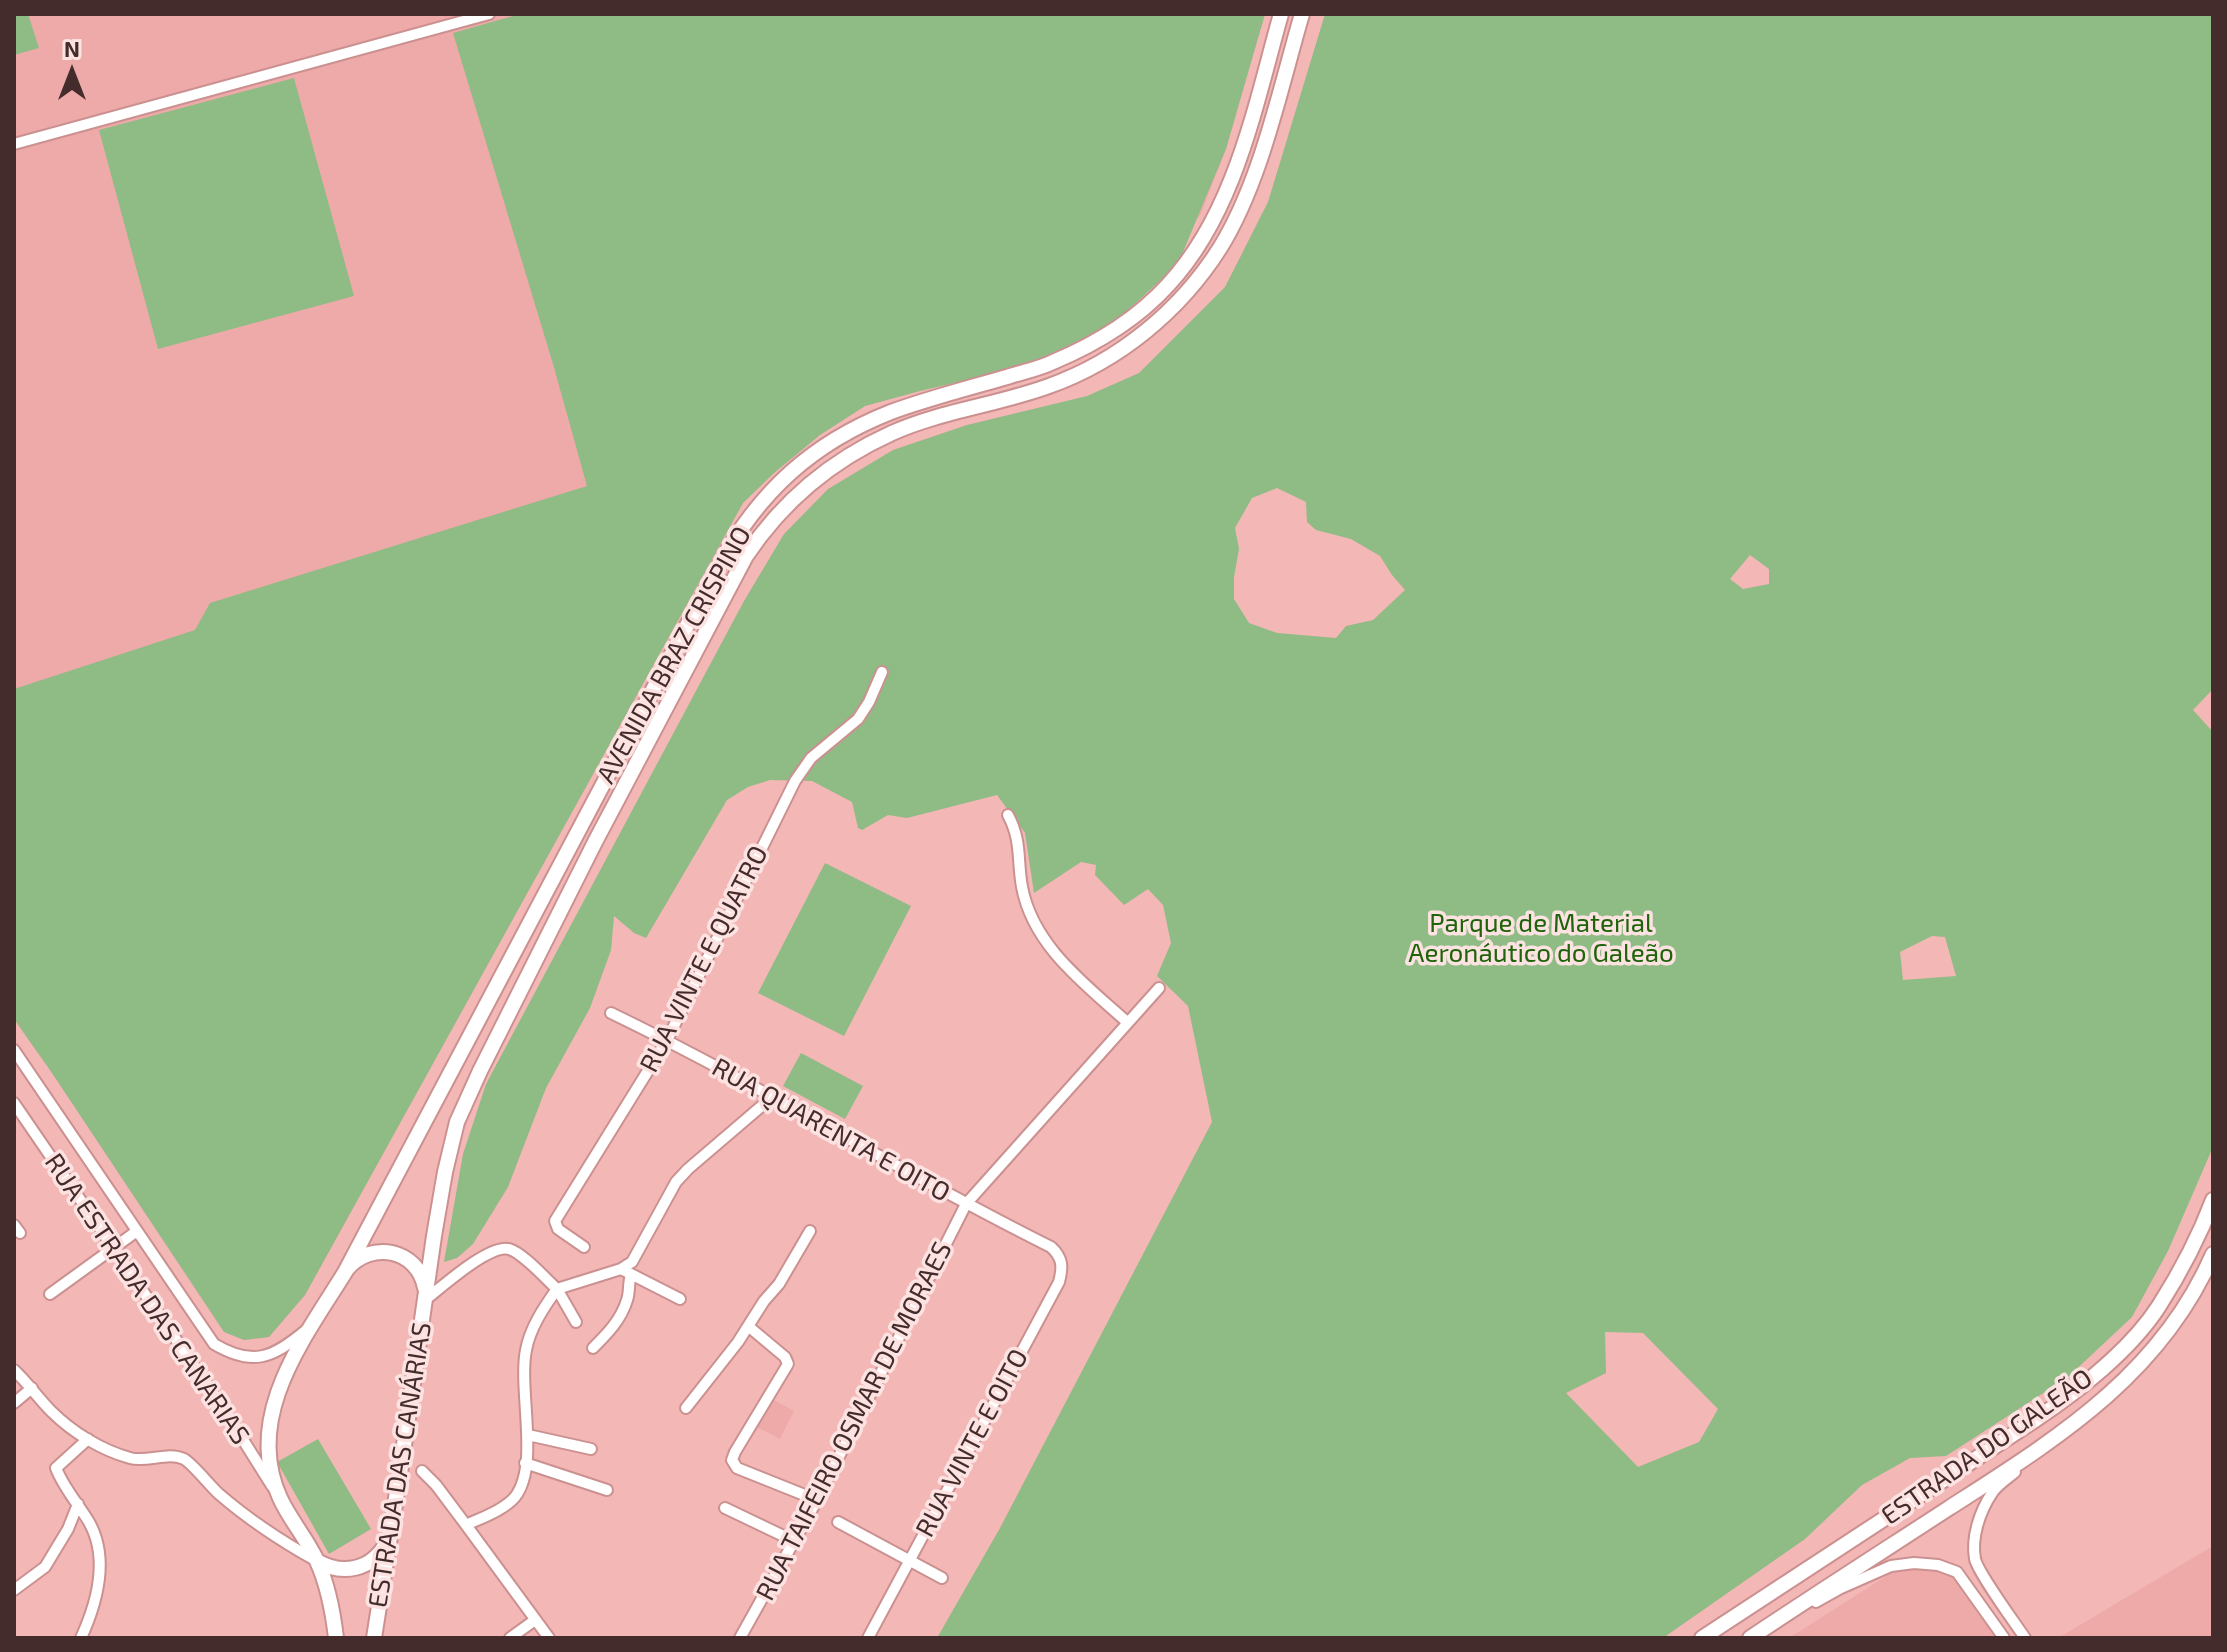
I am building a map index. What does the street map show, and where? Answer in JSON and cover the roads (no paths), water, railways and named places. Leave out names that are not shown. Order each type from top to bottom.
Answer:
[{"type":"main road","name":"AVENIDA BRAZ CRISPINO","points":[[344,1274],[719,565],[755,510],[780,481],[807,459],[863,425],[921,402],[1051,363],[1093,343],[1145,307],[1189,259],[1223,201],[1244,144],[1281,14]]},
{"type":"main road","name":"AVENIDA BRAZ CRISPINO","points":[[425,1296],[445,1172],[457,1122],[468,1097],[595,842],[761,533],[824,472],[867,445],[894,431],[1048,387],[1107,359],[1154,325],[1181,299],[1220,248],[1245,198],[1302,14]]},
{"type":"main road","name":"ESTRADA DO GALEÃO","points":[[1702,1638],[2045,1413],[2090,1378],[2134,1337],[2158,1307],[2190,1251],[2213,1200]]},
{"type":"main road","points":[[344,1274],[359,1257],[392,1252],[403,1256],[419,1271],[425,1296]]},
{"type":"main road","name":"ESTRADA DO GALEÃO","points":[[1751,1638],[2074,1425],[2127,1379],[2183,1310],[2213,1254]]},
{"type":"main road","name":"ESTRADA DAS CANÁRIAS","points":[[336,1638],[332,1608],[317,1561],[279,1497],[268,1436],[271,1415],[283,1381],[309,1328],[344,1274]]},
{"type":"main road","name":"ESTRADA DAS CANÁRIAS","points":[[374,1638],[425,1296]]},
{"type":"main road","points":[[317,1561],[336,1569],[358,1568],[376,1557],[388,1540]]},
{"type":"street","points":[[14,144],[489,14]]},
{"type":"street","name":"RUA VINTE E QUATRO","points":[[584,1247],[558,1229],[555,1221],[667,1040],[795,781],[811,758],[858,719],[882,672]]},
{"type":"street","points":[[1008,815],[1016,830],[1022,890],[1038,931],[1066,967],[1127,1022]]},
{"type":"street","name":"RUA TAIFEIRO OSMAR DE MORAES","points":[[740,1638],[817,1500],[966,1204],[1159,988]]},
{"type":"street","name":"RUA QUARENTA E OITO","points":[[611,1013],[667,1040],[966,1204],[1051,1247]]},
{"type":"street","name":"RUA ESTRADA DAS CANARIAS","points":[[14,1050],[214,1344],[233,1355],[264,1356],[281,1350],[309,1328]]},
{"type":"street","points":[[593,1348],[620,1317],[628,1298],[626,1272],[676,1182],[771,1098]]},
{"type":"street","name":"RUA ESTRADA DAS CANARIAS","points":[[16,1108],[225,1411],[279,1497]]},
{"type":"street","points":[[50,1294],[137,1231]]},
{"type":"street","points":[[686,1408],[779,1284],[810,1231]]},
{"type":"street","name":"RUA VINTE E OITO","points":[[868,1638],[1059,1282],[1062,1266],[1051,1247]]},
{"type":"street","points":[[425,1296],[485,1255],[508,1249],[519,1254],[557,1289],[576,1322]]},
{"type":"street","points":[[466,1525],[514,1499],[525,1480],[528,1435],[524,1397],[526,1351],[536,1323],[557,1289],[626,1272],[680,1299]]},
{"type":"street","points":[[748,1326],[785,1357],[788,1364],[732,1460],[737,1468],[817,1500]]},
{"type":"street","points":[[14,1370],[49,1409],[88,1439],[130,1458],[146,1461],[174,1456],[183,1458],[218,1493],[293,1548],[317,1561]]},
{"type":"street","points":[[14,1403],[32,1388]]},
{"type":"street","points":[[528,1435],[591,1449]]},
{"type":"street","points":[[81,1638],[91,1615],[98,1584],[100,1553],[91,1527],[56,1468],[88,1439]]},
{"type":"street","points":[[2025,1638],[1975,1561],[1974,1544],[1980,1517],[1993,1491],[2042,1448]]},
{"type":"street","points":[[525,1463],[607,1490]]},
{"type":"street","points":[[422,1471],[549,1638]]},
{"type":"street","points":[[14,1590],[45,1567],[56,1552],[78,1504]]},
{"type":"street","points":[[725,1508],[794,1541]]},
{"type":"street","points":[[838,1522],[942,1578]]},
{"type":"street","points":[[1751,1638],[1841,1588],[1891,1566],[1914,1563],[1938,1565],[1957,1572],[2004,1638]]},
{"type":"street","points":[[510,1638],[535,1620]]},
{"type":"park label","name":"Parque de Material Aeronáutico do Galeão","points":[[1541,938]]}]
